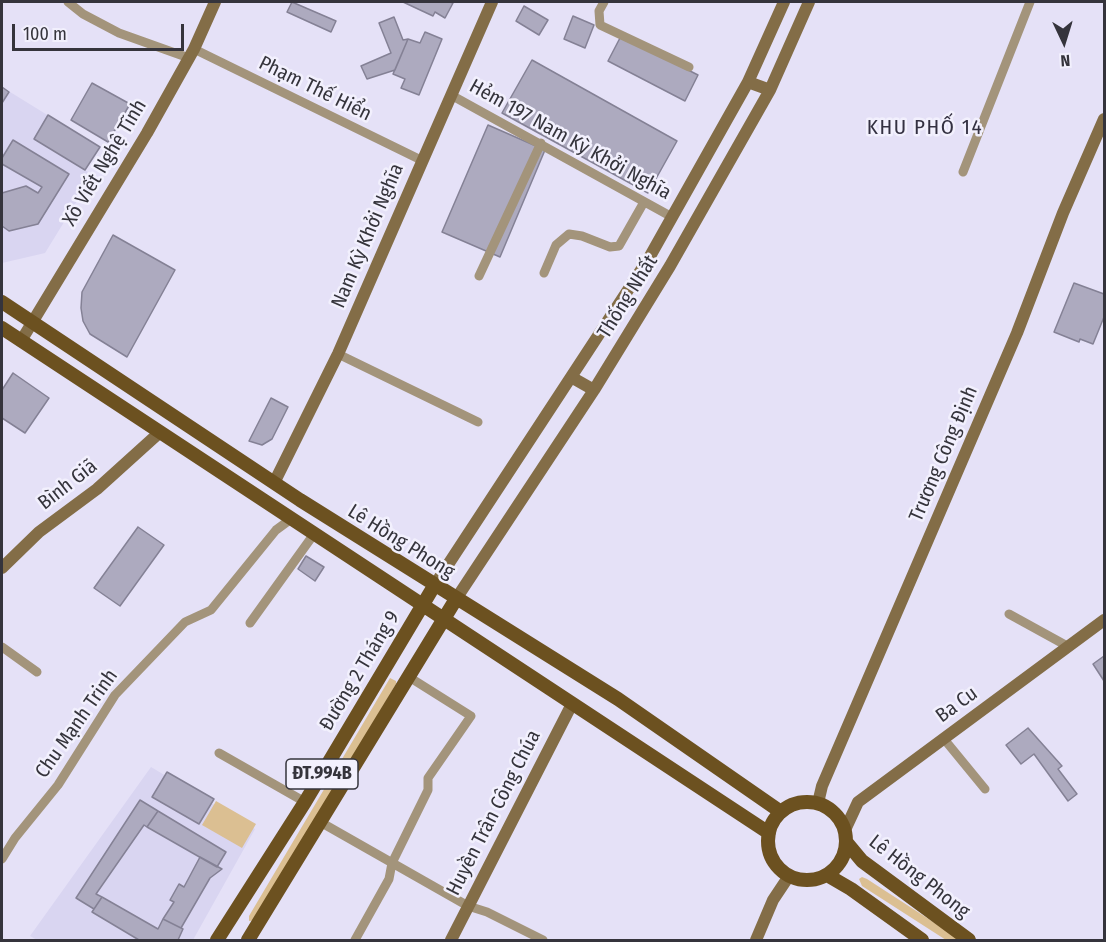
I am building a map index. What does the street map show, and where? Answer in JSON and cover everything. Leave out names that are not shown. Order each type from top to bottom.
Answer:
[{"type":"main road","name":"Xô Viết Nghệ Tĩnh","points":[[21,341],[192,53],[215,2]]},
{"type":"main road","name":"Nam Kỳ Khởi Nghĩa","points":[[274,483],[338,354],[492,2]]},
{"type":"main road","name":"Thống Nhất","points":[[434,586],[649,258],[748,82],[784,2]]},
{"type":"main road","name":"Thống Nhất","points":[[456,599],[594,390],[670,266],[770,90],[809,2]]},
{"type":"main road","points":[[748,82],[770,90]]},
{"type":"main road","name":"Trương Công Định","points":[[818,803],[822,786],[1017,333],[1063,213],[1104,118]]},
{"type":"main road","name":"Lê Hồng Phong","points":[[2,302],[300,500],[434,586],[618,699],[781,812]]},
{"type":"main road","name":"Lê Hồng Phong","points":[[2,328],[769,833]]},
{"type":"main road","points":[[571,377],[594,390]]},
{"type":"main road","name":"Bình Giã","points":[[2,568],[39,532],[97,489],[159,433]]},
{"type":"main road","points":[[265,502],[274,483]]},
{"type":"main road","points":[[291,519],[300,500]]},
{"type":"main road","name":"Đường 2 Tháng 9","points":[[217,940],[305,802],[434,586]]},
{"type":"main road","points":[[443,619],[456,599]]},
{"type":"main road","name":"ĐT.994B","points":[[248,940],[322,823],[443,619]]},
{"type":"main road","name":"Ba Cu","points":[[846,836],[858,802],[1104,620]]},
{"type":"main road","name":"Huyền Trân Công Chúa","points":[[451,940],[572,704]]},
{"type":"main road","points":[[818,803],[830,809],[839,818],[846,836],[844,856],[827,875],[801,880],[789,876],[772,858],[769,833],[773,821],[781,812],[793,805],[818,803]]},
{"type":"main road","name":"Lê Hồng Phong","points":[[846,836],[862,861],[969,940]]},
{"type":"main road","points":[[827,875],[851,889],[922,940]]},
{"type":"main road","points":[[756,940],[773,900],[789,876]]},
{"type":"street","name":"Phạm Thế Hiển","points":[[68,2],[84,14],[119,33],[192,53],[421,160]]},
{"type":"street","points":[[604,2],[599,11],[600,25],[689,67]]},
{"type":"street","points":[[963,172],[1030,2]]},
{"type":"street","name":"Hẻm 197 Nam Kỳ Khởi Nghĩa","points":[[451,95],[672,217]]},
{"type":"street","points":[[478,276],[541,143]]},
{"type":"street","points":[[544,273],[556,245],[570,234],[582,236],[610,247],[619,246],[644,201]]},
{"type":"street","points":[[338,354],[478,422]]},
{"type":"street","name":"Chu Mạnh Trinh","points":[[2,859],[15,838],[58,784],[123,686],[185,622],[211,610],[276,530],[291,519]]},
{"type":"street","points":[[250,623],[314,534]]},
{"type":"street","points":[[1009,614],[1069,647]]},
{"type":"street","points":[[2,647],[37,672]]},
{"type":"street","points":[[355,940],[389,879],[392,863],[428,790],[428,778],[471,716],[409,677]]},
{"type":"street","points":[[944,739],[985,789]]},
{"type":"street","points":[[219,753],[305,802]]},
{"type":"street","points":[[322,823],[468,906],[487,912],[543,940]]},
{"type":"shaded area","points":[[2,87],[49,116],[34,139],[93,175],[45,253],[2,263]]},
{"type":"shaded area","points":[[390,678],[396,681],[396,684],[256,920],[249,921],[249,916]]},
{"type":"shaded area","points":[[151,767],[255,829],[193,940],[37,940],[30,936]]},
{"type":"shaded area","points":[[216,801],[256,824],[242,848],[202,825]]},
{"type":"shaded area","points":[[862,877],[961,940],[946,940],[862,886],[859,879]]},
{"type":"building","points":[[292,2],[336,21],[331,32],[287,12]]},
{"type":"building","points":[[403,2],[453,3],[445,18],[435,12],[433,16]]},
{"type":"building","points":[[524,6],[548,20],[539,35],[516,21]]},
{"type":"building","points":[[573,16],[594,25],[585,48],[564,39]]},
{"type":"building","points":[[394,17],[403,40],[408,39],[395,70],[367,79],[361,66],[391,53],[379,23]]},
{"type":"building","points":[[425,32],[442,39],[419,95],[401,88],[405,79],[393,74],[408,39],[420,43]]},
{"type":"building","points":[[621,36],[698,75],[685,101],[608,61]]},
{"type":"building","points":[[532,60],[677,141],[648,193],[502,113]]},
{"type":"building","points":[[92,83],[130,104],[108,142],[71,120]]},
{"type":"building","points":[[2,87],[9,92],[2,103]]},
{"type":"building","points":[[48,115],[100,147],[85,170],[34,139]]},
{"type":"building","points":[[488,125],[545,150],[500,257],[442,232]]},
{"type":"building","points":[[13,140],[69,174],[38,224],[9,231],[2,226],[2,193],[26,186],[38,193],[42,187],[2,164],[2,158]]},
{"type":"building","points":[[113,235],[175,270],[127,357],[90,334],[83,321],[81,308],[82,292]]},
{"type":"building","points":[[1074,283],[1104,294],[1104,317],[1093,344],[1080,339],[1079,342],[1054,332]]},
{"type":"building","points":[[13,373],[49,398],[25,433],[2,418],[2,390]]},
{"type":"building","points":[[271,398],[288,407],[272,439],[262,445],[249,441]]},
{"type":"building","points":[[138,527],[164,545],[120,606],[94,588]]},
{"type":"building","points":[[306,556],[324,567],[315,581],[298,569]]},
{"type":"building","points":[[1104,656],[1104,681],[1093,664]]},
{"type":"building","points":[[1028,728],[1062,766],[1058,769],[1077,794],[1068,801],[1034,754],[1021,764],[1006,745]]},
{"type":"building","points":[[167,772],[214,799],[199,824],[152,797]]},
{"type":"building","points":[[140,800],[158,811],[147,827],[144,825],[96,894],[102,897],[94,909],[76,898]]},
{"type":"building","points":[[158,811],[226,852],[217,867],[147,827]]},
{"type":"building","points":[[200,857],[222,869],[210,878],[181,928],[163,919],[174,902],[170,900],[179,884],[184,887]]},
{"type":"building","points":[[102,897],[158,929],[163,919],[183,929],[178,940],[139,940],[92,912]]},
{"type":"district","name":"KHU PHỐ 14","points":[[925,128]]}]
